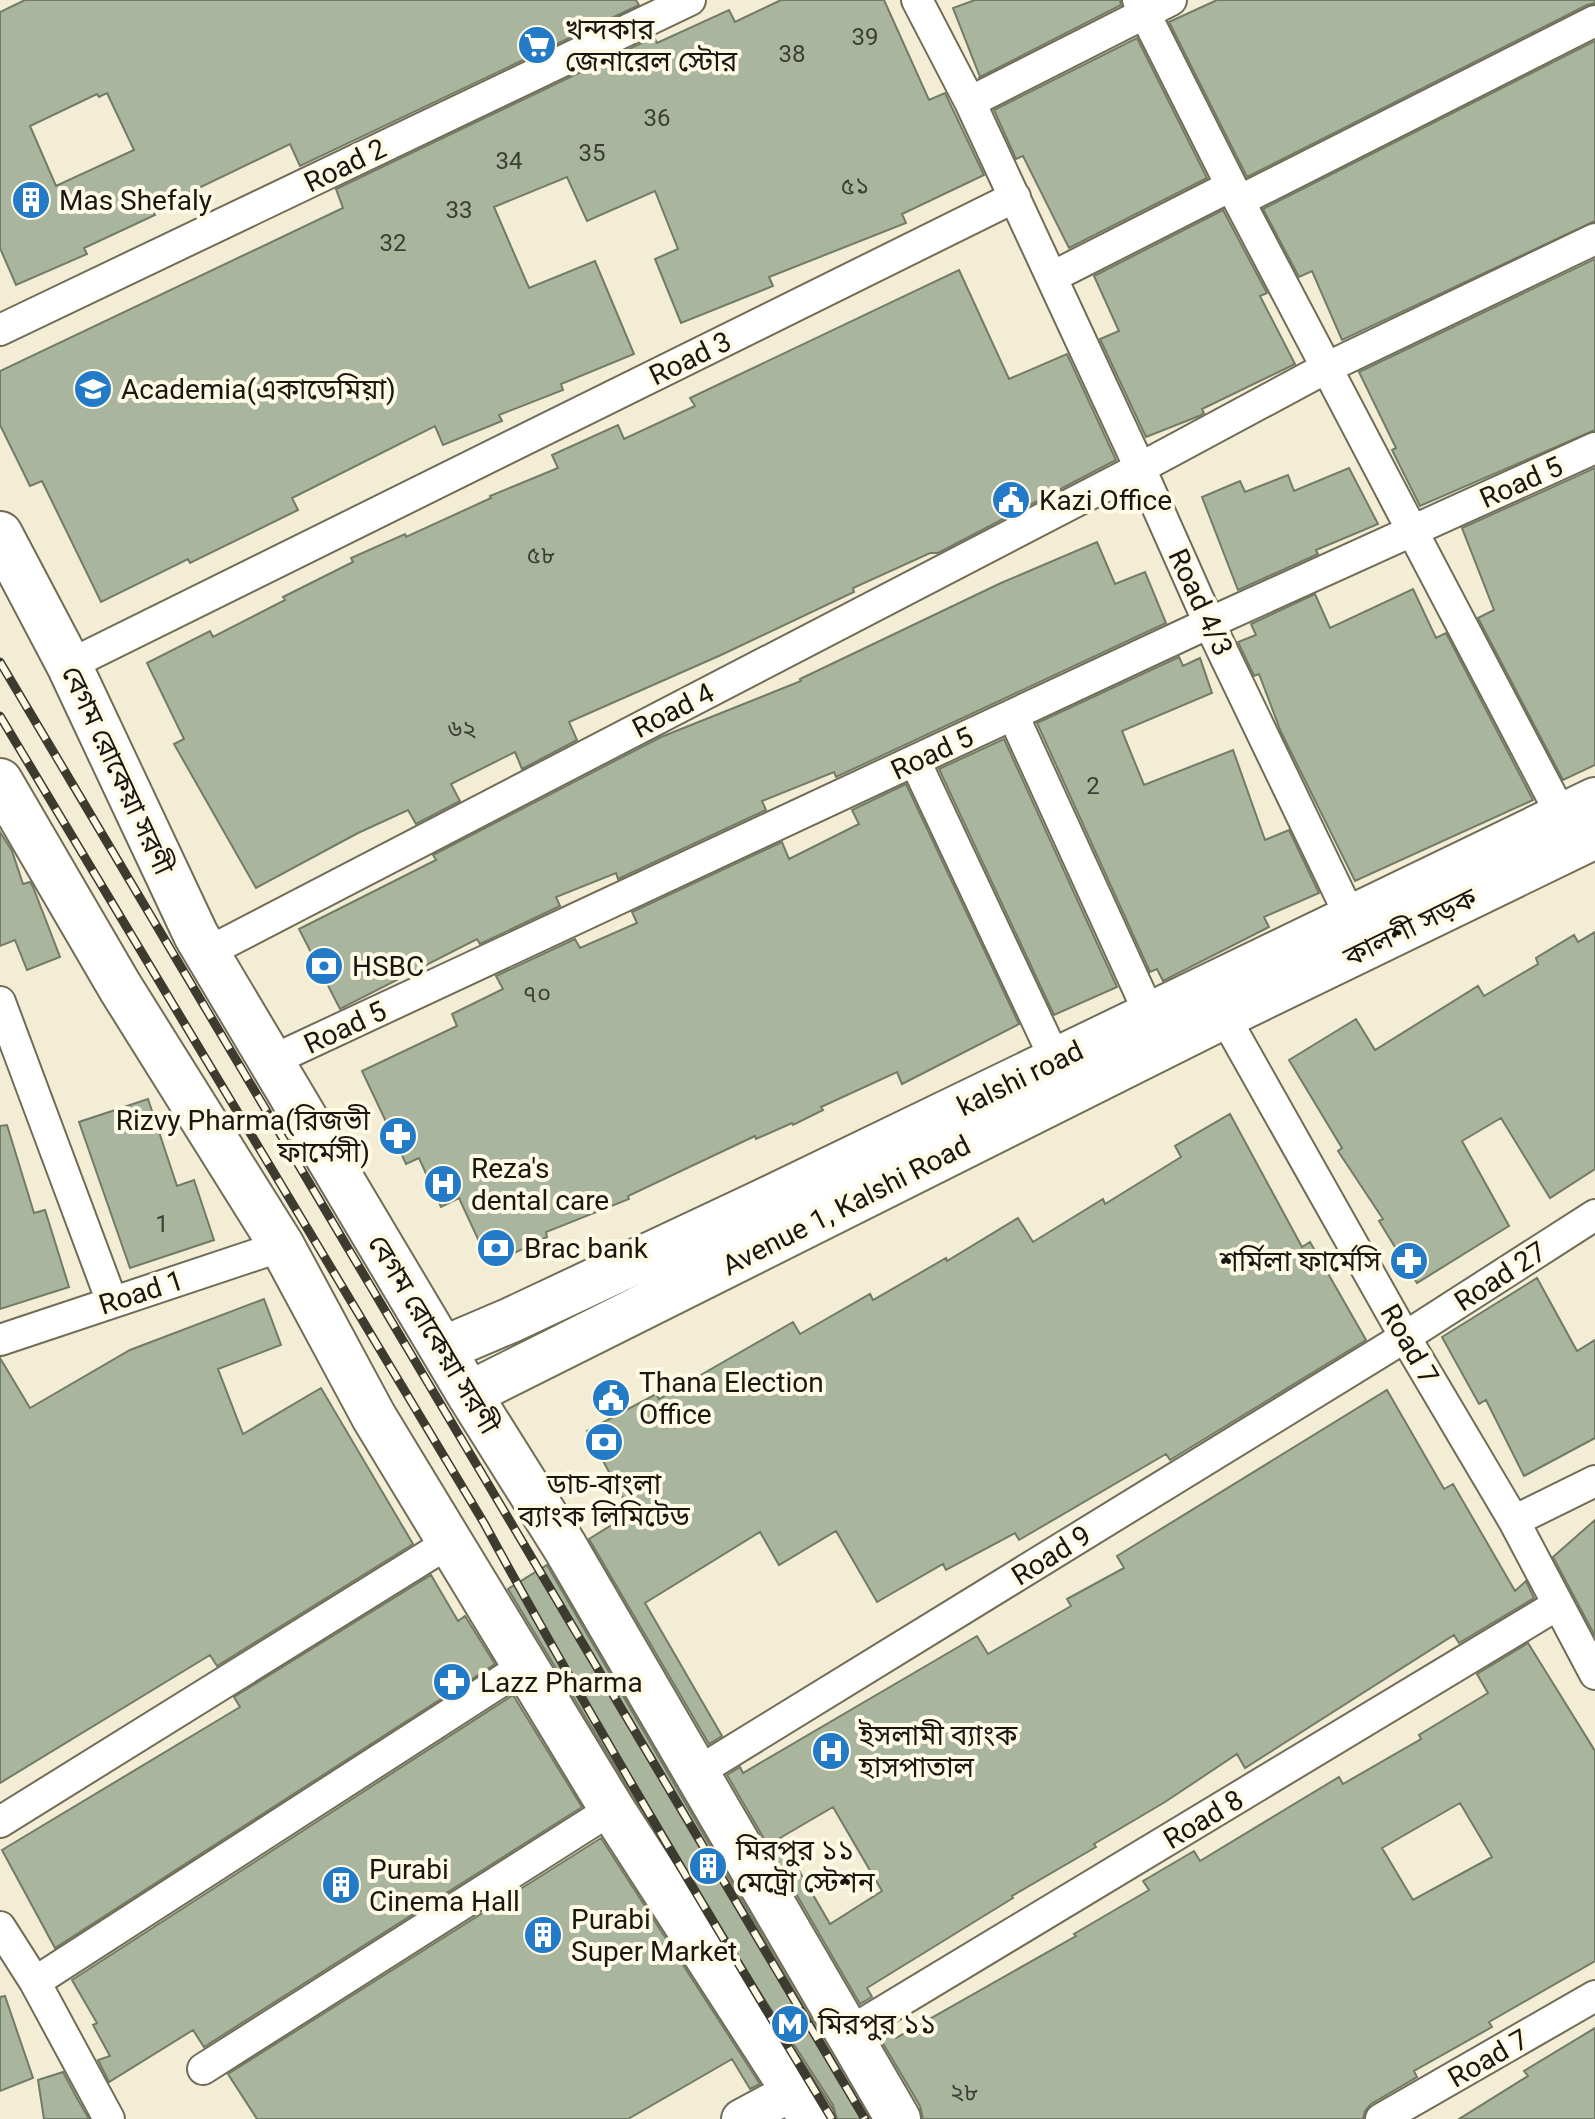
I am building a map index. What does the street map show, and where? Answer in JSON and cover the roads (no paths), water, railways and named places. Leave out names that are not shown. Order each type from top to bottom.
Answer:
[{"type":"main road","name":"বেগম রোকেয়া সরণী","points":[[0,534],[69,665],[206,953],[469,1394],[565,1547],[898,2119]]},
{"type":"main road","points":[[0,781],[120,987],[282,1246],[374,1417],[612,1809],[803,2105]]},
{"type":"main road","name":"kalshi road","points":[[443,1349],[756,1205],[1351,918],[1584,818]]},
{"type":"main road","name":"কালশী সড়ক","points":[[1224,1016],[1584,818]]},
{"type":"main road","name":"Avenue 1, Kalshi Road","points":[[469,1394],[1224,1016]]},
{"type":"street","name":"Road 2","points":[[0,330],[690,0]]},
{"type":"street","points":[[917,0],[1015,197]]},
{"type":"street","points":[[970,102],[1151,4],[1235,193],[1412,531],[1584,818]]},
{"type":"street","points":[[1052,277],[1595,21]]},
{"type":"street","name":"Road 4/3","points":[[1015,197],[1209,623],[1351,918]]},
{"type":"street","name":"Road 3","points":[[69,665],[1015,197]]},
{"type":"street","name":"Road 4","points":[[206,953],[1140,468],[1326,368],[1595,239]]},
{"type":"street","name":"Road 5","points":[[271,1061],[1209,623],[1595,448]]},
{"type":"street","points":[[1013,715],[1150,1015]]},
{"type":"street","points":[[915,761],[1056,1061]]},
{"type":"street","points":[[0,1002],[112,1302]]},
{"type":"street","name":"Road 7","points":[[1224,1016],[1405,1337],[1514,1521],[1595,1674]]},
{"type":"street","name":"Road 27","points":[[1405,1337],[1595,1215]]},
{"type":"street","name":"Road 1","points":[[0,1340],[282,1246]]},
{"type":"street","name":"Road 9","points":[[696,1773],[1405,1337]]},
{"type":"street","points":[[1514,1521],[1595,1481]]},
{"type":"street","points":[[0,1822],[450,1542]]},
{"type":"street","name":"Road 8","points":[[849,2032],[1557,1605]]},
{"type":"street","points":[[35,1982],[526,1665]]},
{"type":"street","points":[[203,2069],[612,1809]]},
{"type":"street","points":[[0,1927],[35,1982],[109,2119]]},
{"type":"street","name":"Road 7","points":[[1381,2119],[1595,1996]]},
{"type":"street","points":[[741,2119],[803,2105]]},
{"type":"railway","points":[[0,662],[865,2119]]},
{"type":"railway","points":[[0,716],[484,1523],[611,1748],[832,2119]]},
{"type":"place","name":"খন্দকার জেনারেল স্টোর","points":[[537,45]]},
{"type":"place","name":"Mas Shefaly","points":[[31,200]]},
{"type":"place","name":"Academia(একাডেমিয়া)","points":[[93,389]]},
{"type":"place","name":"Kazi Office","points":[[1011,500]]},
{"type":"place","name":"HSBC","points":[[324,966]]},
{"type":"place","name":"Rizvy Pharma(রিজভী ফার্মেসী)","points":[[398,1136]]},
{"type":"place","name":"Reza's dental care","points":[[443,1184]]},
{"type":"place","name":"Brac bank","points":[[496,1248]]},
{"type":"place","name":"শর্মিলা ফার্মেসি","points":[[1409,1261]]},
{"type":"place","name":"Thana Election Office","points":[[611,1398]]},
{"type":"place","name":"ডাচ-বাংলা ব্যাংক লিমিটেড","points":[[604,1442]]},
{"type":"place","name":"Lazz Pharma","points":[[452,1682]]},
{"type":"place","name":"ইসলামী ব্যাংক হাসপাতাল","points":[[831,1751]]},
{"type":"place","name":"মিরপুর ১১ মেট্রো স্টেশন","points":[[708,1866]]},
{"type":"place","name":"Purabi Cinema Hall","points":[[341,1885]]},
{"type":"place","name":"Purabi Super Market","points":[[543,1935]]},
{"type":"place","name":"মিরপুর ১১","points":[[790,2024]]}]
